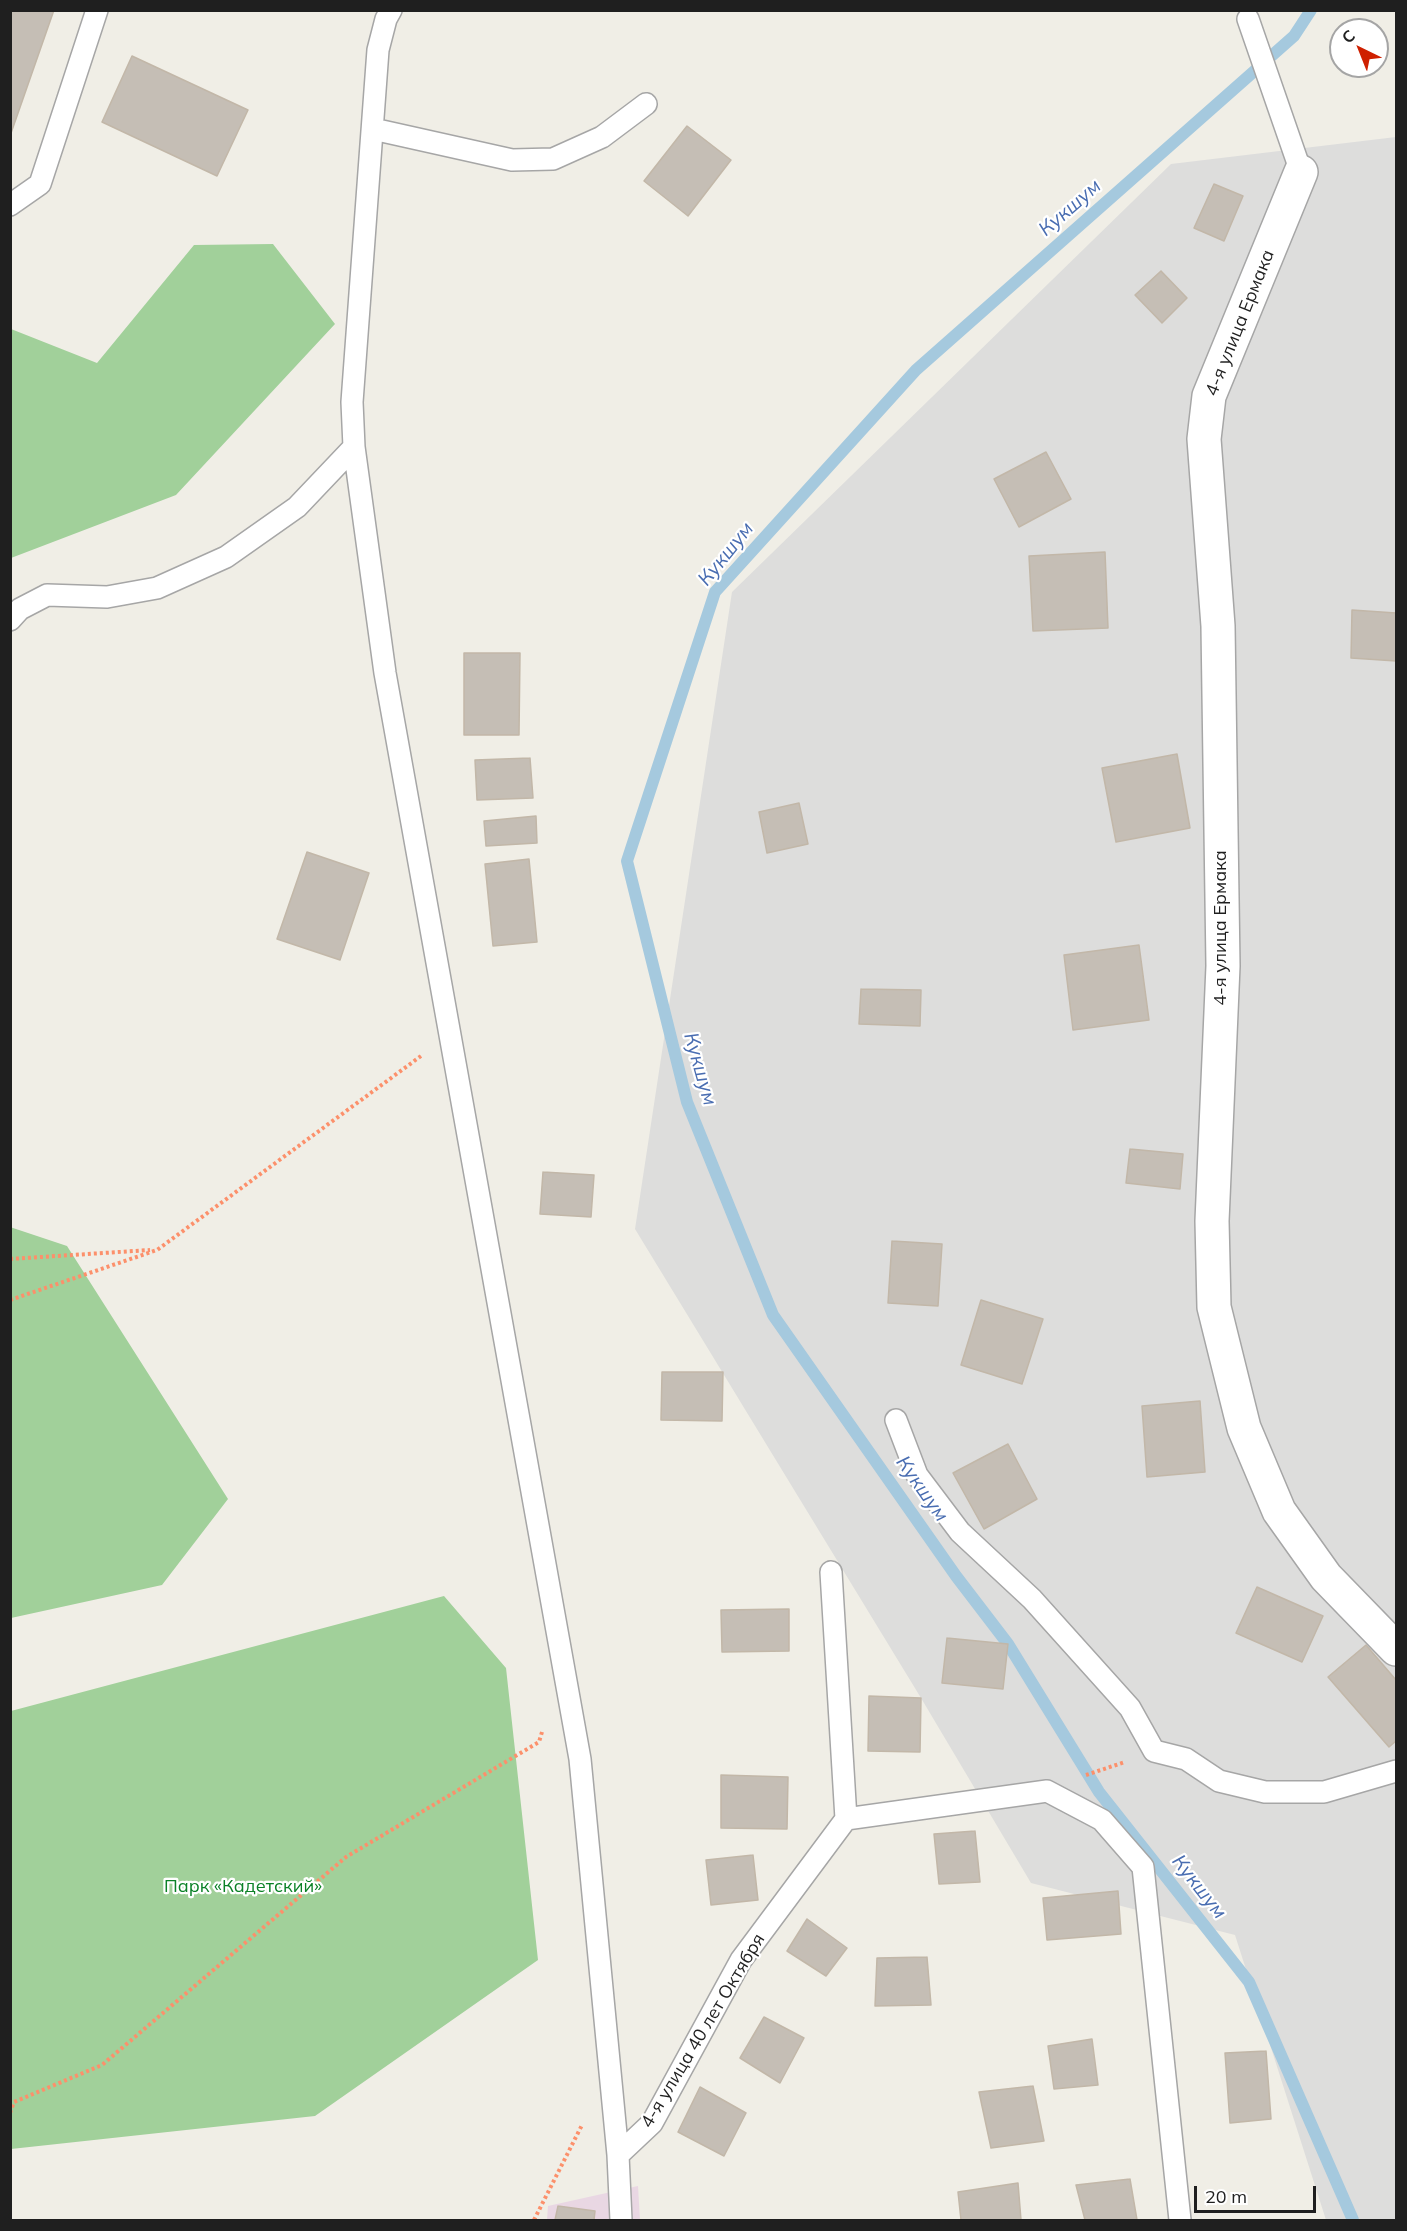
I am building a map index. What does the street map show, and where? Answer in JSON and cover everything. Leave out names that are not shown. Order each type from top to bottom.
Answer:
[{"type":"street","name":"4-я улица Ермака","points":[[1301,172],[1209,396],[1204,439],[1218,626],[1223,966],[1212,1221],[1214,1307],[1244,1428],[1279,1511],[1326,1577],[1396,1649]]},
{"type":"lane","points":[[10,205],[40,184],[97,10]]},
{"type":"lane","points":[[392,10],[378,50],[352,402],[354,447],[385,673],[580,1759],[618,2155],[621,2220]]},
{"type":"lane","points":[[1248,19],[1301,172]]},
{"type":"lane","points":[[373,129],[512,160],[553,159],[602,137],[646,104]]},
{"type":"lane","points":[[10,620],[20,609],[47,595],[107,597],[157,588],[226,557],[297,507],[354,447]]},
{"type":"lane","points":[[896,1420],[917,1475],[960,1532],[1032,1599],[1131,1708],[1154,1751],[1186,1759],[1219,1781],[1265,1792],[1324,1792],[1396,1771]]},
{"type":"lane","points":[[831,1572],[846,1819],[1047,1791],[1102,1820],[1143,1867],[1180,2220]]},
{"type":"lane","name":"4-я улица 40 лет Октября","points":[[618,2155],[652,2123],[741,1960],[846,1819]]},
{"type":"path","points":[[10,1300],[157,1250],[450,1035]]},
{"type":"path","points":[[10,1259],[157,1250]]},
{"type":"path","points":[[10,2113],[14,2102],[102,2065],[346,1857],[538,1742],[564,1672]]},
{"type":"path","points":[[1083,1776],[1112,1767]]},
{"type":"path","points":[[534,2220],[586,2117]]},
{"type":"shaded area","points":[[1396,137],[1396,2220],[1326,2220],[1235,1935],[1031,1883],[635,1229],[732,592],[1171,164]]},
{"type":"shaded area","points":[[638,2186],[640,2220],[547,2220],[548,2206]]},
{"type":"green space","points":[[273,244],[335,324],[176,495],[11,558],[11,329],[97,363],[194,245]]},
{"type":"green space","points":[[10,1227],[67,1246],[228,1499],[162,1585],[11,1618]]},
{"type":"green space","name":"Парк «Кадетский»","points":[[444,1596],[506,1668],[538,1960],[315,2116],[11,2149],[11,1711]]},
{"type":"building","points":[[10,10],[54,10],[10,136]]},
{"type":"building","points":[[132,56],[248,110],[217,176],[102,122]]},
{"type":"building","points":[[687,126],[731,160],[688,216],[644,181]]},
{"type":"building","points":[[1214,184],[1243,196],[1224,241],[1194,228]]},
{"type":"building","points":[[1161,271],[1187,298],[1162,323],[1135,295]]},
{"type":"building","points":[[1046,452],[1071,499],[1019,527],[994,479]]},
{"type":"building","points":[[1105,552],[1108,628],[1033,631],[1029,556]]},
{"type":"building","points":[[1352,610],[1396,613],[1396,661],[1351,658]]},
{"type":"building","points":[[464,653],[520,653],[519,735],[464,735]]},
{"type":"building","points":[[1177,754],[1190,828],[1116,842],[1102,768]]},
{"type":"building","points":[[530,758],[533,798],[477,800],[475,760]]},
{"type":"building","points":[[799,803],[808,844],[767,853],[759,812]]},
{"type":"building","points":[[536,816],[537,843],[486,846],[484,821]]},
{"type":"building","points":[[307,852],[369,873],[340,960],[277,939]]},
{"type":"building","points":[[529,859],[537,942],[493,946],[485,864]]},
{"type":"building","points":[[1139,945],[1149,1020],[1073,1030],[1064,955]]},
{"type":"building","points":[[861,989],[921,990],[920,1026],[859,1024]]},
{"type":"building","points":[[1130,1149],[1183,1154],[1180,1189],[1126,1183]]},
{"type":"building","points":[[543,1172],[594,1175],[591,1217],[540,1214]]},
{"type":"building","points":[[892,1241],[942,1244],[938,1306],[888,1303]]},
{"type":"building","points":[[981,1300],[1043,1319],[1022,1384],[961,1365]]},
{"type":"building","points":[[662,1372],[723,1372],[722,1421],[661,1420]]},
{"type":"building","points":[[1200,1401],[1205,1472],[1147,1477],[1142,1406]]},
{"type":"building","points":[[1008,1444],[1037,1499],[984,1529],[953,1473]]},
{"type":"building","points":[[1257,1587],[1323,1616],[1302,1662],[1236,1633]]},
{"type":"building","points":[[789,1609],[789,1651],[722,1652],[721,1610]]},
{"type":"building","points":[[947,1638],[1008,1644],[1003,1689],[942,1683]]},
{"type":"building","points":[[1366,1645],[1396,1680],[1396,1741],[1389,1747],[1328,1677]]},
{"type":"building","points":[[869,1696],[921,1698],[920,1752],[868,1751]]},
{"type":"building","points":[[721,1775],[788,1777],[787,1829],[721,1828]]},
{"type":"building","points":[[975,1831],[980,1882],[939,1884],[934,1834]]},
{"type":"building","points":[[753,1855],[758,1900],[711,1905],[706,1860]]},
{"type":"building","points":[[1118,1891],[1121,1934],[1047,1940],[1043,1898]]},
{"type":"building","points":[[807,1919],[847,1948],[826,1976],[787,1951]]},
{"type":"building","points":[[927,1957],[931,2005],[875,2006],[877,1958]]},
{"type":"building","points":[[764,2017],[804,2038],[780,2083],[740,2058]]},
{"type":"building","points":[[1092,2039],[1098,2085],[1054,2089],[1048,2046]]},
{"type":"building","points":[[1266,2051],[1271,2119],[1230,2123],[1225,2053]]},
{"type":"building","points":[[1033,2086],[1044,2141],[991,2148],[979,2092]]},
{"type":"building","points":[[700,2087],[746,2113],[724,2156],[678,2132]]},
{"type":"building","points":[[1130,2179],[1137,2220],[1085,2220],[1076,2185]]},
{"type":"building","points":[[1018,2183],[1021,2220],[961,2220],[958,2192]]},
{"type":"building","points":[[558,2206],[595,2211],[594,2220],[555,2220]]},
{"type":"waterway","name":"Кукшум","points":[[1311,10],[1294,36],[916,370],[715,592],[627,861],[687,1102],[773,1315],[956,1576],[1008,1644],[1099,1792],[1249,1982],[1353,2220]]}]
